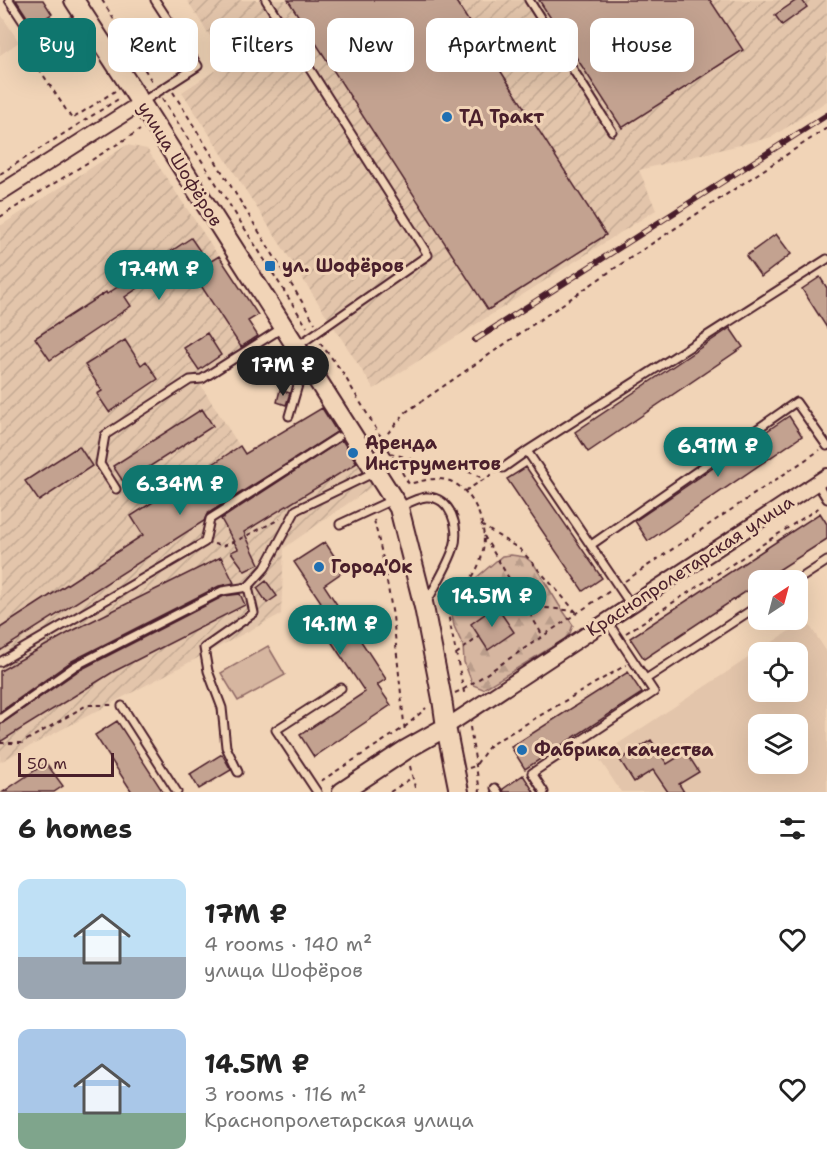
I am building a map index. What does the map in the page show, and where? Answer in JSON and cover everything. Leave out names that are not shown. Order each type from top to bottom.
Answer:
[{"type":"street","name":"улица Шофёров","points":[[77,4],[396,503],[424,607],[459,792]]},
{"type":"street","points":[[0,193],[141,103]]},
{"type":"street","name":"Краснопролетарская улица","points":[[342,792],[407,749],[446,727],[822,479]]},
{"type":"lane","points":[[9,0],[38,44],[77,4]]},
{"type":"lane","points":[[141,103],[198,66],[155,0]]},
{"type":"lane","points":[[266,0],[428,255],[295,347]]},
{"type":"lane","points":[[529,0],[612,130]]},
{"type":"lane","points":[[503,468],[826,260]]},
{"type":"lane","points":[[116,489],[100,464],[105,435],[189,380],[202,379],[283,327]]},
{"type":"lane","points":[[289,416],[298,385],[311,371]]},
{"type":"lane","points":[[591,545],[796,402],[827,446]]},
{"type":"lane","points":[[0,662],[205,542],[210,519],[338,437]]},
{"type":"lane","points":[[527,451],[631,605]]},
{"type":"lane","points":[[0,719],[75,666],[222,591],[249,587],[265,568],[296,510],[376,472]]},
{"type":"lane","points":[[822,479],[827,500]]},
{"type":"lane","points":[[340,524],[371,508],[426,498],[434,498],[441,502],[453,517],[457,528],[457,539],[454,550],[424,607]]},
{"type":"lane","points":[[808,573],[827,561]]},
{"type":"lane","points":[[238,772],[226,747],[222,708],[208,671],[204,648],[254,614],[249,587]]},
{"type":"lane","points":[[646,679],[748,612]]},
{"type":"lane","points":[[544,792],[532,773],[654,692],[607,621]]},
{"type":"lane","points":[[315,789],[276,729],[341,688]]},
{"type":"lane","points":[[122,706],[177,792]]},
{"type":"path","points":[[102,0],[158,92],[341,370],[409,484]]},
{"type":"path","points":[[41,72],[72,119],[116,90]]},
{"type":"path","points":[[168,85],[316,333]]},
{"type":"path","points":[[0,174],[120,98]]},
{"type":"path","points":[[382,440],[406,412],[615,268],[827,128]]},
{"type":"path","points":[[0,217],[140,130]]},
{"type":"path","points":[[452,694],[464,689],[827,446]]},
{"type":"path","points":[[390,453],[421,462],[453,465],[485,479]]},
{"type":"path","points":[[465,491],[503,468]]},
{"type":"path","points":[[619,638],[827,500]]},
{"type":"path","points":[[371,508],[393,616],[405,727]]},
{"type":"path","points":[[205,542],[223,546],[240,540],[296,510]]},
{"type":"path","points":[[481,525],[521,550],[576,612]]},
{"type":"path","points":[[484,536],[543,636]]},
{"type":"path","points":[[466,700],[447,609],[499,603],[576,612]]},
{"type":"path","points":[[456,654],[479,637]]},
{"type":"path","points":[[475,766],[490,745],[633,660]]},
{"type":"path","points":[[0,743],[22,743],[87,705],[122,706]]},
{"type":"path","points":[[315,789],[405,727],[426,708]]},
{"type":"path","points":[[470,724],[480,792]]},
{"type":"path","points":[[390,792],[413,777],[416,792]]},
{"type":"shaded area","points":[[187,0],[827,0],[827,101],[772,137],[639,170],[656,210],[374,389],[182,92],[213,72],[315,72],[315,18],[210,18],[210,36]]},
{"type":"shaded area","points":[[0,13],[18,43],[0,55]]},
{"type":"shaded area","points":[[127,145],[147,149],[258,315],[248,321],[259,338],[196,378],[244,453],[325,406],[373,486],[284,548],[281,614],[0,762],[0,226]]},
{"type":"shaded area","points":[[808,623],[827,652],[827,792],[621,792],[598,757],[748,658],[748,702],[808,702],[808,642],[773,642],[791,630],[808,630]]},
{"type":"green space","points":[[502,556],[525,557],[534,564],[573,625],[565,639],[483,689],[473,685],[464,662],[463,646],[452,616],[455,607],[476,578]]},
{"type":"green space","points":[[268,646],[285,675],[238,701],[221,673]]},
{"type":"building","points":[[16,0],[43,0],[52,14],[46,18],[28,18]]},
{"type":"building","name":"ТД Тракт","points":[[288,0],[455,0],[467,18],[426,18],[426,72],[501,72],[606,235],[488,310],[334,72],[414,72],[414,18],[327,18],[327,60],[315,42],[315,18],[300,18]]},
{"type":"building","points":[[539,0],[710,0],[743,50],[622,128],[578,60],[578,18],[551,18]]},
{"type":"building","points":[[797,0],[802,0],[807,7],[782,25],[775,15]]},
{"type":"building","points":[[776,234],[791,254],[761,277],[746,256]]},
{"type":"building","points":[[191,238],[208,263],[219,256],[258,315],[248,321],[258,336],[241,347],[183,258],[125,297],[131,306],[50,360],[35,338],[106,292],[107,294]]},
{"type":"building","points":[[820,277],[827,288],[827,328],[802,289]]},
{"type":"building","points":[[730,328],[743,347],[588,452],[575,432]]},
{"type":"building","points":[[207,333],[221,355],[199,370],[184,348]]},
{"type":"building","points":[[125,340],[141,365],[146,361],[158,379],[109,412],[97,394],[102,391],[85,365]]},
{"type":"building","points":[[280,390],[290,393],[286,405],[277,402]]},
{"type":"building","points":[[322,408],[337,432],[207,514],[204,521],[0,651],[0,628],[143,535],[131,516],[181,484],[190,498],[207,488],[198,474],[240,446],[245,454]]},
{"type":"building","points":[[202,409],[213,426],[124,483],[113,466]]},
{"type":"building","points":[[789,416],[802,436],[648,541],[635,521]]},
{"type":"building","points":[[342,440],[357,463],[244,532],[259,564],[245,571],[231,552],[238,549],[221,519]]},
{"type":"building","points":[[79,446],[92,466],[39,501],[25,481]]},
{"type":"building","points":[[526,467],[602,578],[583,591],[507,479]]},
{"type":"building","points":[[820,513],[827,524],[827,539],[779,570],[748,570],[748,590],[644,659],[630,638]]},
{"type":"building","points":[[325,542],[344,571],[324,585],[386,679],[377,685],[391,705],[314,757],[300,735],[365,692],[310,610],[321,602],[294,562]]},
{"type":"building","points":[[221,557],[234,583],[219,586],[72,661],[0,712],[0,671],[70,632]]},
{"type":"building","points":[[266,581],[277,596],[267,603],[257,588]]},
{"type":"building","points":[[240,594],[245,605],[113,672],[0,742],[0,725],[78,671],[224,596]]},
{"type":"building","points":[[496,606],[514,632],[488,650],[471,624]]},
{"type":"building","points":[[628,672],[642,693],[525,769],[511,747]]},
{"type":"building","points":[[117,721],[163,792],[132,792],[95,735]]},
{"type":"building","points":[[651,740],[667,764],[686,752],[699,772],[679,784],[684,792],[668,792],[653,770],[634,782],[620,760]]},
{"type":"building","points":[[222,754],[231,770],[199,789],[190,774]]},
{"type":"building","points":[[46,763],[63,786],[54,792],[3,792]]},
{"type":"building","points":[[523,775],[534,792],[504,792],[503,789]]},
{"type":"railway","points":[[475,340],[827,115]]},
{"type":"place","name":"ТД Тракт","points":[[447,117]]},
{"type":"place","name":"ул. Шофёров","points":[[270,266]]},
{"type":"place","name":"Аренда Инструментов","points":[[353,453]]},
{"type":"place","name":"Город'Ок","points":[[319,567]]},
{"type":"place","name":"Фабрика качества","points":[[522,750]]}]
